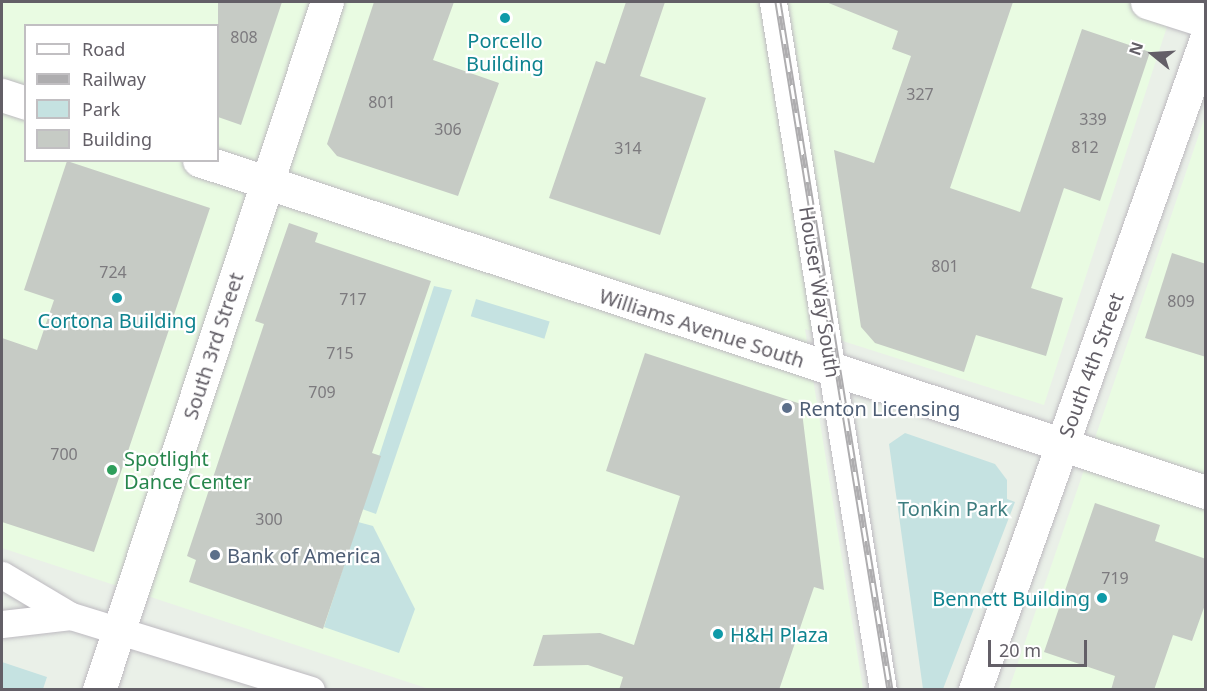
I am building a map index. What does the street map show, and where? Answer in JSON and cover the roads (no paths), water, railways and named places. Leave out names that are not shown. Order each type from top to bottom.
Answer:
[{"type":"street","name":"South 3rd Street","points":[[99,690],[327,2]]},
{"type":"street","name":"Houser Way South","points":[[773,2],[884,690]]},
{"type":"street","points":[[1147,2],[1206,21]]},
{"type":"street","name":"South 4th Street","points":[[975,690],[1206,39]]},
{"type":"street","points":[[2,95],[24,102]]},
{"type":"street","name":"Williams Avenue South","points":[[205,162],[833,373],[1062,444],[1206,492]]},
{"type":"street","points":[[2,575],[71,616],[120,629],[311,690]]},
{"type":"street","points":[[2,624],[71,616]]},
{"type":"railway","points":[[778,2],[890,690]]},
{"type":"place","name":"Porcello Building","points":[[505,18]]},
{"type":"place","name":"Cortona Building","points":[[117,298]]},
{"type":"place","name":"Renton Licensing","points":[[787,408]]},
{"type":"place","name":"Spotlight Dance Center","points":[[112,470]]},
{"type":"place","name":"Bank of America","points":[[215,555]]},
{"type":"place","name":"Bennett Building","points":[[1102,598]]},
{"type":"place","name":"H&H Plaza","points":[[718,634]]},
{"type":"park label","name":"Tonkin Park","points":[[953,508]]}]
